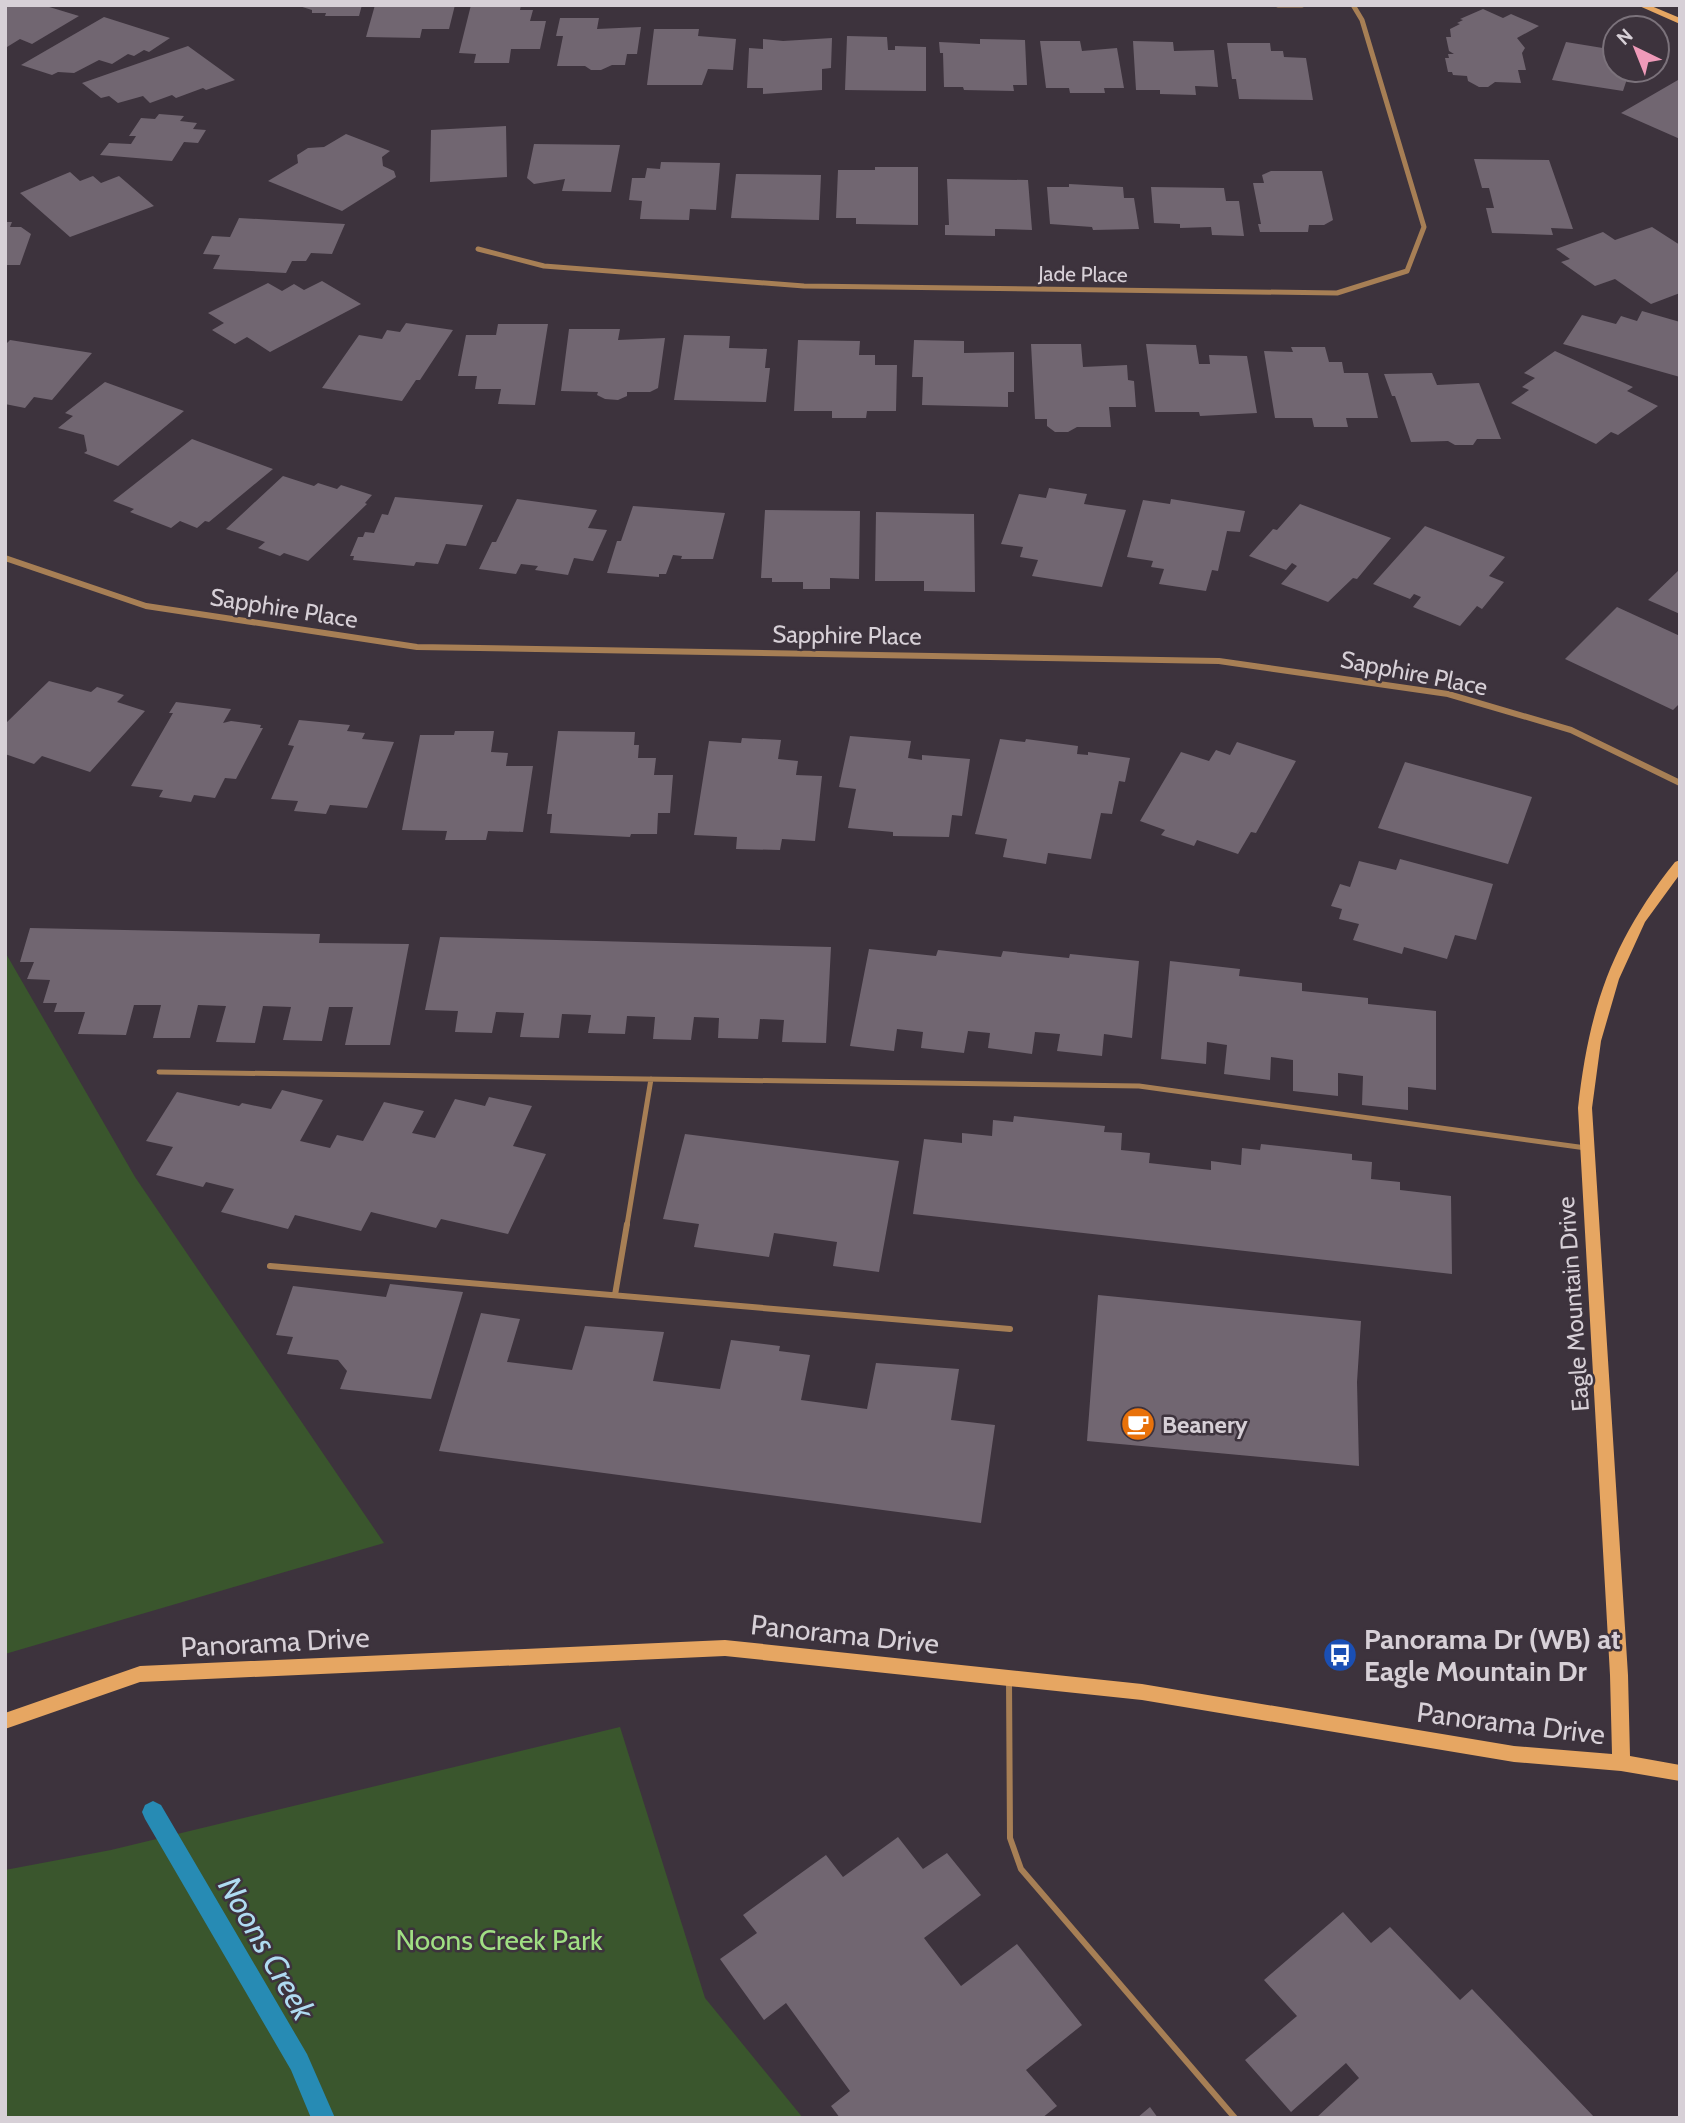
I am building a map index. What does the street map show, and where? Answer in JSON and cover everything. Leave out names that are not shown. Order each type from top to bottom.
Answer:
[{"type":"street","points":[[1278,5],[1302,5]]},
{"type":"street","name":"Jade Place","points":[[478,249],[544,266],[804,286],[1337,293],[1407,271],[1424,228],[1362,20],[1353,5]]},
{"type":"street","points":[[1642,5],[1680,22]]},
{"type":"street","name":"Sapphire Place","points":[[5,558],[146,606],[417,648],[1219,661],[1448,694],[1571,730],[1680,783]]},
{"type":"street","name":"Eagle Mountain Drive","points":[[1621,1763],[1619,1675],[1586,1148],[1588,1069],[1611,977],[1640,918],[1680,865]]},
{"type":"street","name":"Panorama Drive","points":[[5,1721],[140,1674],[725,1648],[1142,1692],[1514,1754],[1621,1763],[1680,1773]]},
{"type":"lane","points":[[159,1072],[1139,1086],[1586,1148]]},
{"type":"lane","points":[[615,1295],[650,1079]]},
{"type":"lane","points":[[270,1266],[1010,1329]]},
{"type":"lane","points":[[1009,1677],[1010,1838],[1021,1869],[1038,1893],[1235,2118]]},
{"type":"green space","points":[[5,952],[135,1177],[384,1543],[5,1654]]},
{"type":"green space","name":"Noons Creek Park","points":[[620,1727],[705,1998],[803,2118],[5,2118],[5,1870],[111,1850]]},
{"type":"building","points":[[5,5],[46,6],[79,16],[32,44],[20,39],[7,47]]},
{"type":"building","points":[[296,5],[362,5],[359,16],[325,16],[326,13],[312,13],[312,10]]},
{"type":"building","points":[[375,5],[455,5],[449,29],[422,29],[420,38],[366,37]]},
{"type":"building","points":[[471,5],[521,5],[520,10],[533,10],[530,21],[546,21],[540,49],[511,49],[509,63],[474,63],[476,54],[459,53]]},
{"type":"building","points":[[1483,9],[1503,18],[1511,14],[1539,26],[1517,38],[1525,48],[1522,53],[1526,70],[1518,70],[1521,83],[1495,82],[1488,87],[1479,87],[1468,81],[1467,76],[1448,72],[1445,58],[1449,58],[1448,54],[1454,54],[1449,51],[1446,37],[1451,37],[1450,29],[1460,24],[1457,23],[1463,20],[1460,19]]},
{"type":"building","points":[[104,17],[170,38],[149,52],[144,50],[134,56],[128,54],[112,64],[99,60],[74,73],[58,72],[52,75],[21,65]]},
{"type":"building","points":[[560,18],[599,18],[597,29],[641,27],[637,54],[627,54],[625,65],[612,65],[601,70],[591,70],[585,66],[557,66],[563,36],[556,36]]},
{"type":"building","points":[[654,29],[699,29],[698,36],[736,39],[733,70],[708,69],[702,85],[647,85]]},
{"type":"building","points":[[847,36],[887,37],[888,50],[895,50],[895,46],[926,47],[926,91],[845,90]]},
{"type":"building","points":[[832,38],[831,68],[822,69],[822,90],[763,94],[763,88],[747,88],[749,48],[763,49],[763,39],[783,41]]},
{"type":"building","points":[[980,39],[1025,40],[1027,85],[1013,85],[1014,91],[944,87],[943,53],[940,53],[939,42],[980,44]]},
{"type":"building","points":[[1040,41],[1080,41],[1082,51],[1117,48],[1124,88],[1104,88],[1105,93],[1070,93],[1069,88],[1046,88]]},
{"type":"building","points":[[1133,41],[1173,42],[1174,51],[1214,50],[1218,87],[1195,86],[1196,95],[1136,90]]},
{"type":"building","points":[[1566,42],[1601,48],[1601,84],[1625,84],[1623,91],[1552,80]]},
{"type":"building","points":[[1227,43],[1270,43],[1271,51],[1283,51],[1284,57],[1306,58],[1313,100],[1239,99],[1236,79],[1232,79]]},
{"type":"building","points":[[188,46],[235,80],[150,103],[143,96],[118,103],[109,96],[101,98],[82,83]]},
{"type":"building","points":[[1678,80],[1680,139],[1621,113]]},
{"type":"building","points":[[159,114],[184,116],[180,121],[197,123],[193,129],[206,130],[198,143],[184,142],[172,161],[100,155],[109,143],[131,144],[136,136],[129,136],[141,118],[155,119]]},
{"type":"building","points":[[506,126],[507,177],[430,182],[431,130]]},
{"type":"building","points":[[346,134],[390,151],[382,157],[383,166],[394,171],[396,177],[342,211],[268,181],[298,163],[297,155],[308,148],[324,147]]},
{"type":"building","points":[[534,144],[620,145],[611,192],[562,191],[565,179],[534,184],[527,178]]},
{"type":"building","points":[[1474,159],[1549,160],[1573,229],[1551,228],[1553,235],[1492,233],[1486,208],[1494,208],[1489,188],[1482,188]]},
{"type":"building","points":[[661,162],[720,163],[716,210],[690,209],[689,220],[640,219],[642,201],[629,200],[632,178],[645,178],[647,168],[660,169]]},
{"type":"building","points":[[875,167],[918,167],[918,225],[856,224],[856,218],[836,218],[838,170],[875,170]]},
{"type":"building","points":[[1271,171],[1322,171],[1333,220],[1324,225],[1309,225],[1308,232],[1260,232],[1258,224],[1261,224],[1253,183],[1264,183],[1262,175]]},
{"type":"building","points":[[70,172],[80,181],[93,176],[101,183],[119,176],[154,206],[70,237],[20,193]]},
{"type":"building","points":[[736,174],[821,175],[819,220],[731,218]]},
{"type":"building","points":[[947,179],[1028,180],[1032,230],[995,229],[995,236],[945,235],[945,225],[949,225]]},
{"type":"building","points":[[1069,184],[1123,187],[1124,198],[1134,198],[1139,229],[1093,230],[1092,227],[1050,224],[1047,187],[1069,187]]},
{"type":"building","points":[[1151,187],[1224,188],[1226,201],[1239,201],[1244,236],[1212,235],[1211,227],[1180,228],[1180,224],[1154,223]]},
{"type":"building","points":[[239,218],[345,224],[332,254],[311,253],[306,261],[292,261],[286,273],[213,269],[220,255],[203,254],[212,236],[230,237]]},
{"type":"building","points":[[5,222],[12,222],[10,227],[21,227],[31,234],[20,265],[5,265]]},
{"type":"building","points":[[1652,227],[1680,245],[1680,293],[1651,304],[1615,279],[1595,286],[1561,262],[1570,259],[1556,249],[1603,232],[1615,240]]},
{"type":"building","points":[[322,281],[361,304],[270,352],[247,337],[235,344],[212,330],[224,323],[208,313],[268,283],[282,291],[294,284],[304,290]]},
{"type":"building","points":[[1642,311],[1680,322],[1680,377],[1563,344],[1582,315],[1616,324],[1621,316],[1637,321]]},
{"type":"building","points":[[406,323],[453,330],[420,380],[416,380],[402,401],[322,388],[359,335],[382,339],[387,330],[400,332]]},
{"type":"building","points":[[498,324],[548,324],[535,405],[498,404],[501,389],[475,389],[477,376],[458,376],[466,335],[496,335]]},
{"type":"building","points":[[569,329],[620,329],[618,340],[665,338],[658,388],[650,392],[627,392],[627,396],[618,400],[605,399],[597,395],[598,392],[561,391]]},
{"type":"building","points":[[684,335],[730,336],[729,348],[767,349],[765,368],[770,368],[766,402],[674,400]]},
{"type":"building","points":[[10,340],[92,353],[52,400],[34,397],[25,408],[5,404],[5,345]]},
{"type":"building","points":[[798,340],[860,341],[859,355],[875,355],[875,365],[897,365],[896,411],[867,411],[866,418],[832,418],[832,411],[794,411]]},
{"type":"building","points":[[914,340],[964,341],[964,353],[1014,352],[1014,392],[1008,392],[1008,407],[922,405],[923,377],[912,377]]},
{"type":"building","points":[[1031,344],[1081,344],[1083,367],[1127,365],[1128,380],[1134,381],[1136,407],[1109,407],[1111,427],[1077,427],[1068,432],[1055,432],[1047,426],[1047,419],[1035,419]]},
{"type":"building","points":[[1146,344],[1196,345],[1199,364],[1210,364],[1209,355],[1247,356],[1257,413],[1200,416],[1199,412],[1155,412]]},
{"type":"building","points":[[1291,347],[1325,347],[1329,362],[1342,362],[1344,373],[1368,373],[1378,418],[1346,418],[1348,427],[1314,427],[1312,418],[1275,418],[1264,351],[1293,352]]},
{"type":"building","points":[[1555,351],[1633,387],[1627,391],[1658,406],[1618,435],[1611,432],[1596,444],[1511,403],[1529,390],[1522,387],[1535,378],[1524,373]]},
{"type":"building","points":[[1432,373],[1437,385],[1479,383],[1501,439],[1477,439],[1473,445],[1455,445],[1448,441],[1411,442],[1395,396],[1392,396],[1384,374]]},
{"type":"building","points":[[105,382],[184,411],[118,466],[84,453],[87,451],[84,435],[58,428],[73,416],[65,413]]},
{"type":"building","points":[[192,439],[273,469],[209,522],[205,521],[197,528],[180,521],[171,528],[130,512],[134,509],[113,501]]},
{"type":"building","points":[[283,476],[314,486],[318,483],[337,489],[341,485],[372,495],[365,503],[367,504],[308,561],[284,553],[280,556],[258,548],[265,542],[226,529]]},
{"type":"building","points":[[1049,488],[1087,494],[1084,504],[1126,510],[1102,587],[1032,576],[1038,560],[1020,557],[1023,547],[1001,544],[1019,494],[1046,498]]},
{"type":"building","points":[[395,497],[483,505],[466,546],[446,544],[438,564],[416,562],[414,566],[353,560],[354,556],[350,556],[358,537],[363,537],[365,532],[374,533],[382,514],[388,515]]},
{"type":"building","points":[[517,499],[597,510],[588,528],[607,530],[593,561],[574,558],[568,575],[535,570],[538,566],[521,564],[516,574],[479,569]]},
{"type":"building","points":[[1171,499],[1245,511],[1240,532],[1227,531],[1218,571],[1212,570],[1206,591],[1159,584],[1164,569],[1151,567],[1153,561],[1127,557],[1143,500],[1170,504]]},
{"type":"building","points":[[1300,504],[1391,538],[1357,579],[1353,578],[1328,602],[1281,584],[1297,566],[1292,563],[1286,570],[1249,556]]},
{"type":"building","points":[[633,506],[725,513],[713,559],[681,559],[682,556],[673,555],[666,574],[659,574],[659,577],[607,573],[617,541],[621,541]]},
{"type":"building","points":[[765,510],[860,511],[859,579],[830,578],[830,589],[803,589],[803,582],[772,582],[772,578],[761,578]]},
{"type":"building","points":[[876,512],[974,514],[975,592],[924,591],[924,581],[875,581]]},
{"type":"building","points":[[1425,526],[1505,557],[1489,576],[1504,582],[1482,609],[1477,606],[1460,626],[1413,607],[1421,597],[1414,594],[1410,599],[1373,584]]},
{"type":"building","points":[[1680,569],[1680,614],[1648,600]]},
{"type":"building","points":[[1617,607],[1680,636],[1680,703],[1673,710],[1565,659]]},
{"type":"building","points":[[49,681],[91,692],[97,687],[124,695],[117,702],[145,711],[90,772],[42,756],[34,764],[5,754],[5,724]]},
{"type":"building","points":[[176,702],[231,709],[223,723],[231,721],[261,725],[260,728],[263,728],[236,779],[225,778],[215,798],[194,795],[191,802],[159,797],[163,790],[131,786],[173,713],[169,713]]},
{"type":"building","points":[[299,720],[350,725],[347,731],[365,733],[362,739],[394,742],[367,808],[330,805],[326,814],[294,811],[298,801],[271,799],[294,746],[288,745]]},
{"type":"building","points":[[455,731],[494,731],[491,752],[508,753],[506,766],[533,766],[523,832],[488,831],[486,840],[445,840],[447,831],[402,830],[420,735],[454,735]]},
{"type":"building","points":[[558,731],[635,732],[634,745],[639,745],[638,758],[656,758],[654,775],[673,775],[670,813],[658,813],[657,834],[631,834],[630,837],[550,833],[552,814],[547,814]]},
{"type":"building","points":[[850,736],[911,741],[908,758],[922,760],[922,755],[970,759],[962,816],[952,815],[949,837],[893,836],[893,832],[848,828],[856,789],[839,787]]},
{"type":"building","points":[[742,738],[781,740],[778,759],[798,761],[796,775],[822,776],[815,841],[782,839],[780,850],[736,849],[737,837],[694,835],[709,741],[741,743]]},
{"type":"building","points":[[1000,739],[1025,742],[1026,739],[1078,746],[1077,754],[1088,755],[1088,752],[1130,758],[1125,782],[1119,781],[1112,814],[1101,813],[1091,859],[1048,853],[1046,864],[1003,857],[1007,839],[975,834]]},
{"type":"building","points":[[1237,742],[1296,761],[1256,833],[1251,832],[1238,854],[1197,840],[1194,846],[1161,835],[1165,830],[1140,821],[1181,752],[1209,761],[1216,750],[1230,755]]},
{"type":"building","points":[[1405,762],[1532,797],[1508,864],[1378,828]]},
{"type":"building","points":[[1400,859],[1493,884],[1476,940],[1455,935],[1447,959],[1404,947],[1402,954],[1353,940],[1359,924],[1339,919],[1342,909],[1331,906],[1340,884],[1350,887],[1359,861],[1396,870]]},
{"type":"building","points":[[30,928],[320,934],[319,943],[409,944],[390,1045],[345,1045],[353,1007],[329,1007],[322,1041],[283,1040],[291,1007],[263,1006],[255,1043],[216,1042],[226,1006],[198,1005],[190,1038],[153,1038],[161,1005],[134,1005],[126,1035],[78,1034],[85,1012],[54,1012],[57,1003],[43,1003],[50,980],[27,979],[34,962],[20,962]]},
{"type":"building","points":[[440,937],[831,947],[826,1043],[782,1042],[784,1020],[760,1019],[758,1039],[718,1038],[719,1018],[694,1017],[691,1040],[653,1039],[655,1017],[627,1016],[625,1034],[588,1033],[591,1015],[562,1014],[559,1038],[520,1037],[524,1013],[496,1012],[492,1033],[455,1032],[458,1011],[425,1010]]},
{"type":"building","points":[[869,949],[936,956],[938,950],[1001,957],[1003,951],[1069,958],[1070,954],[1139,961],[1132,1038],[1104,1034],[1102,1056],[1057,1051],[1060,1034],[1035,1032],[1032,1054],[988,1048],[990,1033],[968,1031],[964,1053],[921,1048],[923,1032],[897,1029],[894,1051],[850,1046]]},
{"type":"building","points":[[1170,961],[1240,969],[1239,976],[1302,983],[1302,991],[1368,998],[1368,1004],[1436,1011],[1436,1090],[1408,1087],[1408,1110],[1362,1105],[1363,1076],[1338,1073],[1338,1096],[1293,1091],[1293,1060],[1271,1057],[1270,1080],[1224,1074],[1227,1045],[1207,1042],[1206,1064],[1161,1059]]},
{"type":"building","points":[[282,1090],[323,1100],[300,1141],[330,1148],[337,1135],[363,1141],[384,1102],[424,1111],[412,1133],[435,1138],[455,1099],[485,1106],[489,1097],[532,1106],[513,1146],[546,1154],[508,1234],[441,1219],[436,1228],[371,1212],[361,1231],[295,1215],[288,1229],[221,1212],[234,1189],[206,1182],[203,1187],[156,1175],[173,1147],[146,1141],[177,1092],[239,1106],[242,1103],[271,1109]]},
{"type":"building","points":[[1014,1116],[1105,1126],[1104,1132],[1122,1133],[1121,1150],[1150,1153],[1149,1163],[1211,1170],[1211,1161],[1241,1165],[1242,1148],[1260,1150],[1261,1144],[1352,1154],[1352,1160],[1372,1162],[1371,1179],[1400,1182],[1400,1190],[1451,1196],[1452,1274],[913,1214],[924,1139],[962,1143],[962,1133],[992,1136],[993,1120],[1013,1122]]},
{"type":"building","points":[[685,1134],[899,1161],[879,1272],[833,1266],[837,1242],[774,1233],[769,1257],[694,1247],[699,1224],[663,1219]]},
{"type":"building","points":[[390,1284],[463,1292],[431,1399],[340,1389],[347,1371],[338,1360],[287,1354],[293,1337],[276,1335],[293,1286],[386,1297]]},
{"type":"building","points":[[1098,1295],[1361,1321],[1357,1382],[1359,1466],[1087,1441]]},
{"type":"building","points":[[481,1313],[520,1319],[507,1362],[572,1370],[585,1326],[664,1332],[653,1381],[720,1389],[731,1340],[780,1346],[779,1351],[810,1355],[801,1400],[867,1409],[876,1363],[959,1369],[951,1420],[995,1425],[981,1523],[439,1451]]},
{"type":"building","points":[[898,1837],[923,1869],[947,1853],[981,1895],[924,1938],[961,1986],[1017,1944],[1082,2025],[1026,2070],[1057,2106],[1042,2118],[840,2118],[831,2106],[850,2091],[786,2003],[764,2020],[720,1959],[757,1933],[743,1915],[826,1855],[843,1877]]},
{"type":"building","points":[[1343,1912],[1371,1943],[1390,1927],[1460,2000],[1472,1989],[1595,2118],[1316,2118],[1359,2078],[1346,2063],[1291,2112],[1245,2060],[1297,2016],[1264,1980]]},
{"type":"building","points":[[1150,2107],[1158,2118],[1137,2118]]},
{"type":"waterway","name":"Noons Creek","points":[[153,1812],[299,2062],[323,2118]]},
{"type":"place","name":"Beanery","points":[[1138,1424]]},
{"type":"place","name":"Panorama Dr (WB) at Eagle Mountain Dr","points":[[1340,1655]]}]
